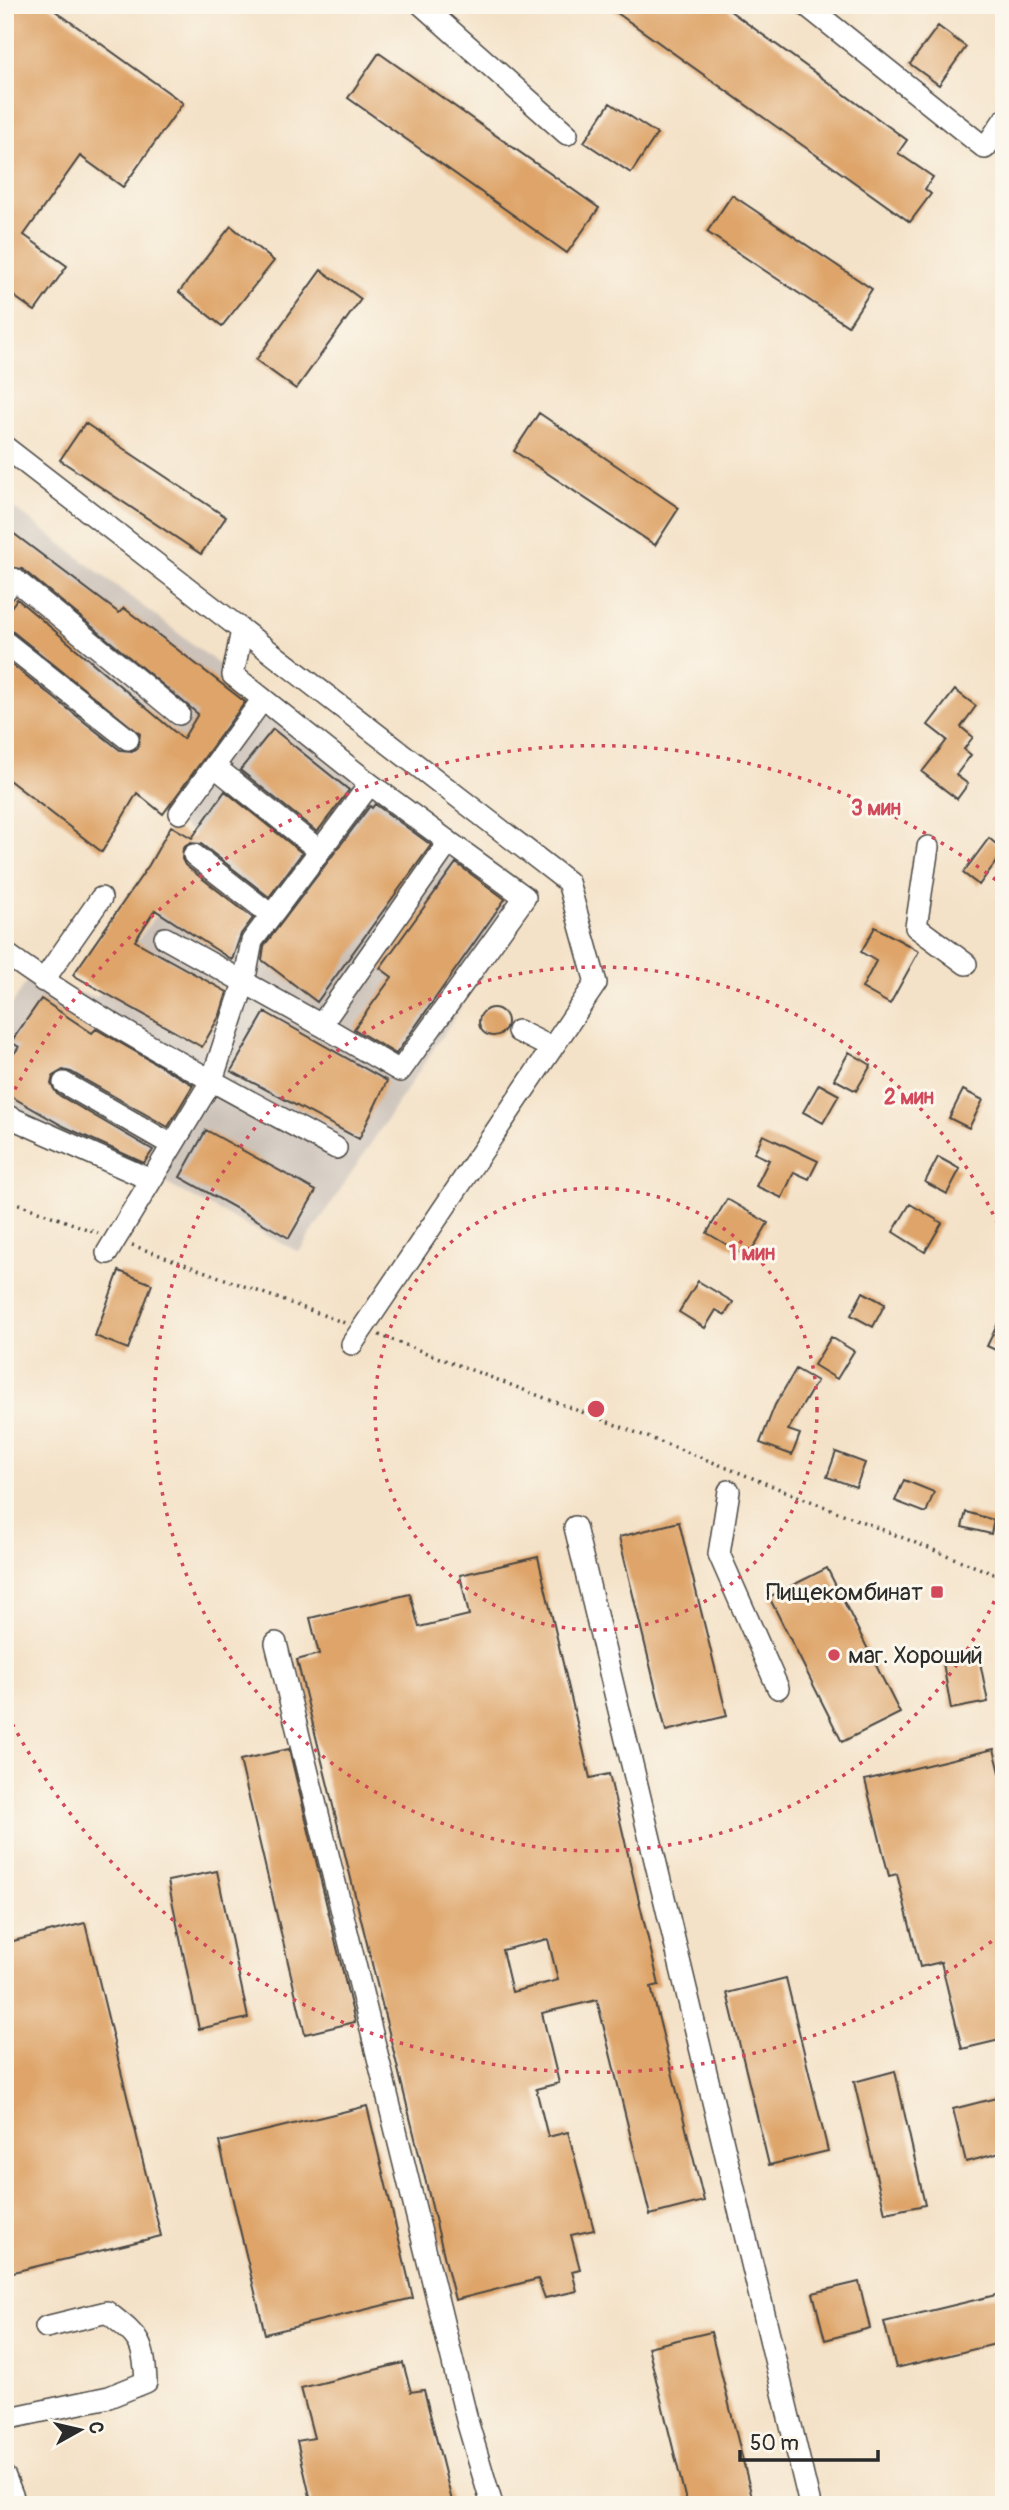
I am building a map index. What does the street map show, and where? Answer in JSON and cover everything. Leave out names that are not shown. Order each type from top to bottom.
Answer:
[{"type":"street","points":[[422,5],[567,134]]},
{"type":"street","points":[[806,5],[985,148],[1004,120]]},
{"type":"street","points":[[5,447],[568,882],[596,982],[357,1337]]},
{"type":"street","points":[[8,581],[179,714]]},
{"type":"street","points":[[165,938],[400,1071],[525,897],[370,784],[233,675],[242,630]]},
{"type":"street","points":[[5,642],[128,739]]},
{"type":"street","points":[[180,813],[263,699]]},
{"type":"street","points":[[214,766],[320,850]]},
{"type":"street","points":[[111,1246],[212,1080],[244,983],[252,941],[370,784]]},
{"type":"street","points":[[321,1025],[449,842]]},
{"type":"street","points":[[928,848],[916,928],[966,964]]},
{"type":"street","points":[[194,855],[271,915]]},
{"type":"street","points":[[43,981],[101,898]]},
{"type":"street","points":[[5,953],[43,981],[212,1080],[336,1148]]},
{"type":"street","points":[[518,1031],[552,1048]]},
{"type":"street","points":[[64,1083],[172,1145]]},
{"type":"street","points":[[5,1115],[151,1180]]},
{"type":"street","points":[[729,1491],[719,1554],[778,1688]]},
{"type":"street","points":[[575,1527],[810,2505]]},
{"type":"street","points":[[276,1643],[468,2424],[492,2505]]},
{"type":"street","points":[[5,2419],[109,2397],[146,2382],[145,2361],[133,2330],[107,2312],[46,2327]]},
{"type":"street","points":[[5,2477],[16,2505]]},
{"type":"path","points":[[5,1199],[111,1246],[357,1337],[682,1450],[1004,1578]]},
{"type":"shaded area","points":[[5,501],[254,691],[536,894],[299,1252],[139,1170],[5,1110],[5,1016],[28,979],[97,997],[179,882],[194,834],[5,689]]},
{"type":"building","points":[[5,5],[47,5],[183,103],[123,187],[80,156],[24,235],[67,266],[35,311],[5,290]]},
{"type":"building","points":[[606,5],[722,5],[907,140],[898,153],[933,177],[925,189],[931,194],[910,222]]},
{"type":"building","points":[[938,26],[966,47],[939,85],[910,64]]},
{"type":"building","points":[[379,53],[599,208],[567,253],[348,98]]},
{"type":"building","points":[[610,103],[657,134],[631,173],[584,142]]},
{"type":"building","points":[[732,195],[872,289],[848,326],[707,232]]},
{"type":"building","points":[[231,226],[274,261],[222,326],[179,292]]},
{"type":"building","points":[[321,270],[361,299],[296,389],[256,360]]},
{"type":"building","points":[[539,413],[679,508],[655,545],[514,451]]},
{"type":"building","points":[[85,423],[226,517],[201,554],[60,460]]},
{"type":"building","points":[[5,527],[119,613],[124,608],[245,702],[163,814],[137,793],[102,852],[5,777],[5,659],[120,750],[132,751],[138,748],[140,734],[13,632],[5,629],[5,615],[17,599],[183,739],[198,714],[22,569],[5,567]]},
{"type":"building","points":[[955,690],[976,706],[961,727],[973,737],[964,749],[971,755],[956,775],[968,784],[957,799],[922,772],[947,740],[928,725]]},
{"type":"building","points":[[273,729],[349,790],[317,832],[240,770]]},
{"type":"building","points":[[225,791],[302,853],[269,897],[201,844],[190,843],[183,848],[182,859],[185,865],[253,918],[241,934],[232,960],[155,910],[135,941],[227,992],[220,1015],[202,1047],[73,975],[149,865],[171,826],[192,838]]},
{"type":"building","points":[[375,804],[431,845],[317,1002],[262,960],[264,946],[370,806],[372,808]]},
{"type":"building","points":[[989,838],[1004,851],[979,885],[963,873]]},
{"type":"building","points":[[456,863],[505,899],[396,1054],[354,1029],[392,977],[380,968]]},
{"type":"building","points":[[875,927],[919,951],[890,1004],[862,988],[876,961],[861,952]]},
{"type":"building","points":[[41,999],[92,1033],[96,1029],[193,1085],[168,1127],[71,1072],[63,1070],[53,1076],[51,1084],[57,1094],[153,1150],[144,1163],[63,1126],[5,1093],[5,1065],[19,1047],[11,1042]]},
{"type":"building","points":[[493,1008],[503,1012],[507,1022],[503,1032],[493,1036],[483,1032],[479,1022],[483,1012]]},
{"type":"building","points":[[265,1012],[387,1081],[359,1139],[231,1071]]},
{"type":"building","points":[[849,1052],[871,1065],[856,1091],[834,1079]]},
{"type":"building","points":[[819,1084],[839,1095],[823,1123],[803,1112]]},
{"type":"building","points":[[963,1090],[983,1100],[969,1128],[949,1118]]},
{"type":"building","points":[[206,1130],[316,1191],[289,1238],[180,1177]]},
{"type":"building","points":[[763,1135],[818,1161],[809,1179],[794,1172],[782,1198],[756,1186],[769,1160],[754,1153]]},
{"type":"building","points":[[938,1157],[960,1169],[947,1194],[925,1182]]},
{"type":"building","points":[[727,1199],[768,1223],[748,1257],[707,1233]]},
{"type":"building","points":[[910,1204],[942,1223],[925,1252],[893,1232]]},
{"type":"building","points":[[119,1271],[152,1284],[128,1349],[95,1336]]},
{"type":"building","points":[[698,1281],[733,1302],[725,1315],[716,1310],[705,1328],[679,1312]]},
{"type":"building","points":[[863,1292],[885,1304],[873,1327],[851,1315]]},
{"type":"building","points":[[1004,1311],[1004,1354],[987,1346]]},
{"type":"building","points":[[831,1337],[854,1351],[837,1379],[814,1365]]},
{"type":"building","points":[[796,1369],[817,1381],[788,1430],[800,1434],[792,1455],[760,1443],[775,1405]]},
{"type":"building","points":[[836,1452],[865,1463],[856,1487],[827,1477]]},
{"type":"building","points":[[904,1480],[934,1492],[926,1513],[895,1501]]},
{"type":"building","points":[[966,1512],[994,1520],[991,1534],[962,1527]]},
{"type":"building","points":[[679,1522],[727,1716],[666,1731],[619,1537]]},
{"type":"building","points":[[538,1557],[590,1778],[609,1774],[659,1985],[651,1987],[704,2201],[650,2215],[597,2000],[542,2013],[559,2083],[536,2089],[548,2137],[568,2132],[594,2230],[571,2235],[580,2269],[572,2271],[577,2291],[545,2298],[538,2279],[455,2300],[297,1660],[319,1654],[310,1618],[410,1594],[419,1627],[469,1615],[460,1575]],"holes":[[[548,1939],[558,1980],[512,1992],[502,1950]]]},
{"type":"building","name":"маг. Хороший","points":[[827,1568],[900,1713],[842,1742],[769,1597]]},
{"type":"building","points":[[979,1657],[988,1702],[951,1709],[943,1663]]},
{"type":"building","points":[[289,1749],[355,2022],[305,2034],[240,1760]]},
{"type":"building","points":[[994,1749],[1004,1788],[1004,2039],[962,2049],[941,1962],[920,1967],[897,1874],[889,1876],[865,1780]]},
{"type":"building","points":[[217,1871],[248,2018],[199,2029],[168,1881]]},
{"type":"building","points":[[85,1923],[161,2236],[5,2274],[5,1943]]},
{"type":"building","points":[[786,1978],[828,2151],[769,2165],[727,1993]]},
{"type":"building","points":[[895,2071],[925,2205],[885,2213],[854,2082]]},
{"type":"building","points":[[1004,2096],[1004,2152],[966,2162],[953,2109]]},
{"type":"building","points":[[367,2106],[413,2298],[265,2334],[219,2142]]},
{"type":"building","points":[[859,2282],[870,2328],[825,2340],[813,2293]]},
{"type":"building","points":[[1000,2294],[1004,2342],[896,2368],[884,2322]]},
{"type":"building","points":[[711,2332],[754,2505],[687,2505],[648,2347]]},
{"type":"building","points":[[403,2363],[411,2392],[424,2390],[453,2505],[312,2505],[297,2441],[314,2438],[301,2388]]},
{"type":"place","name":"Пищекомбинат","points":[[937,1592]]},
{"type":"place","name":"маг. Хороший","points":[[834,1655]]}]
